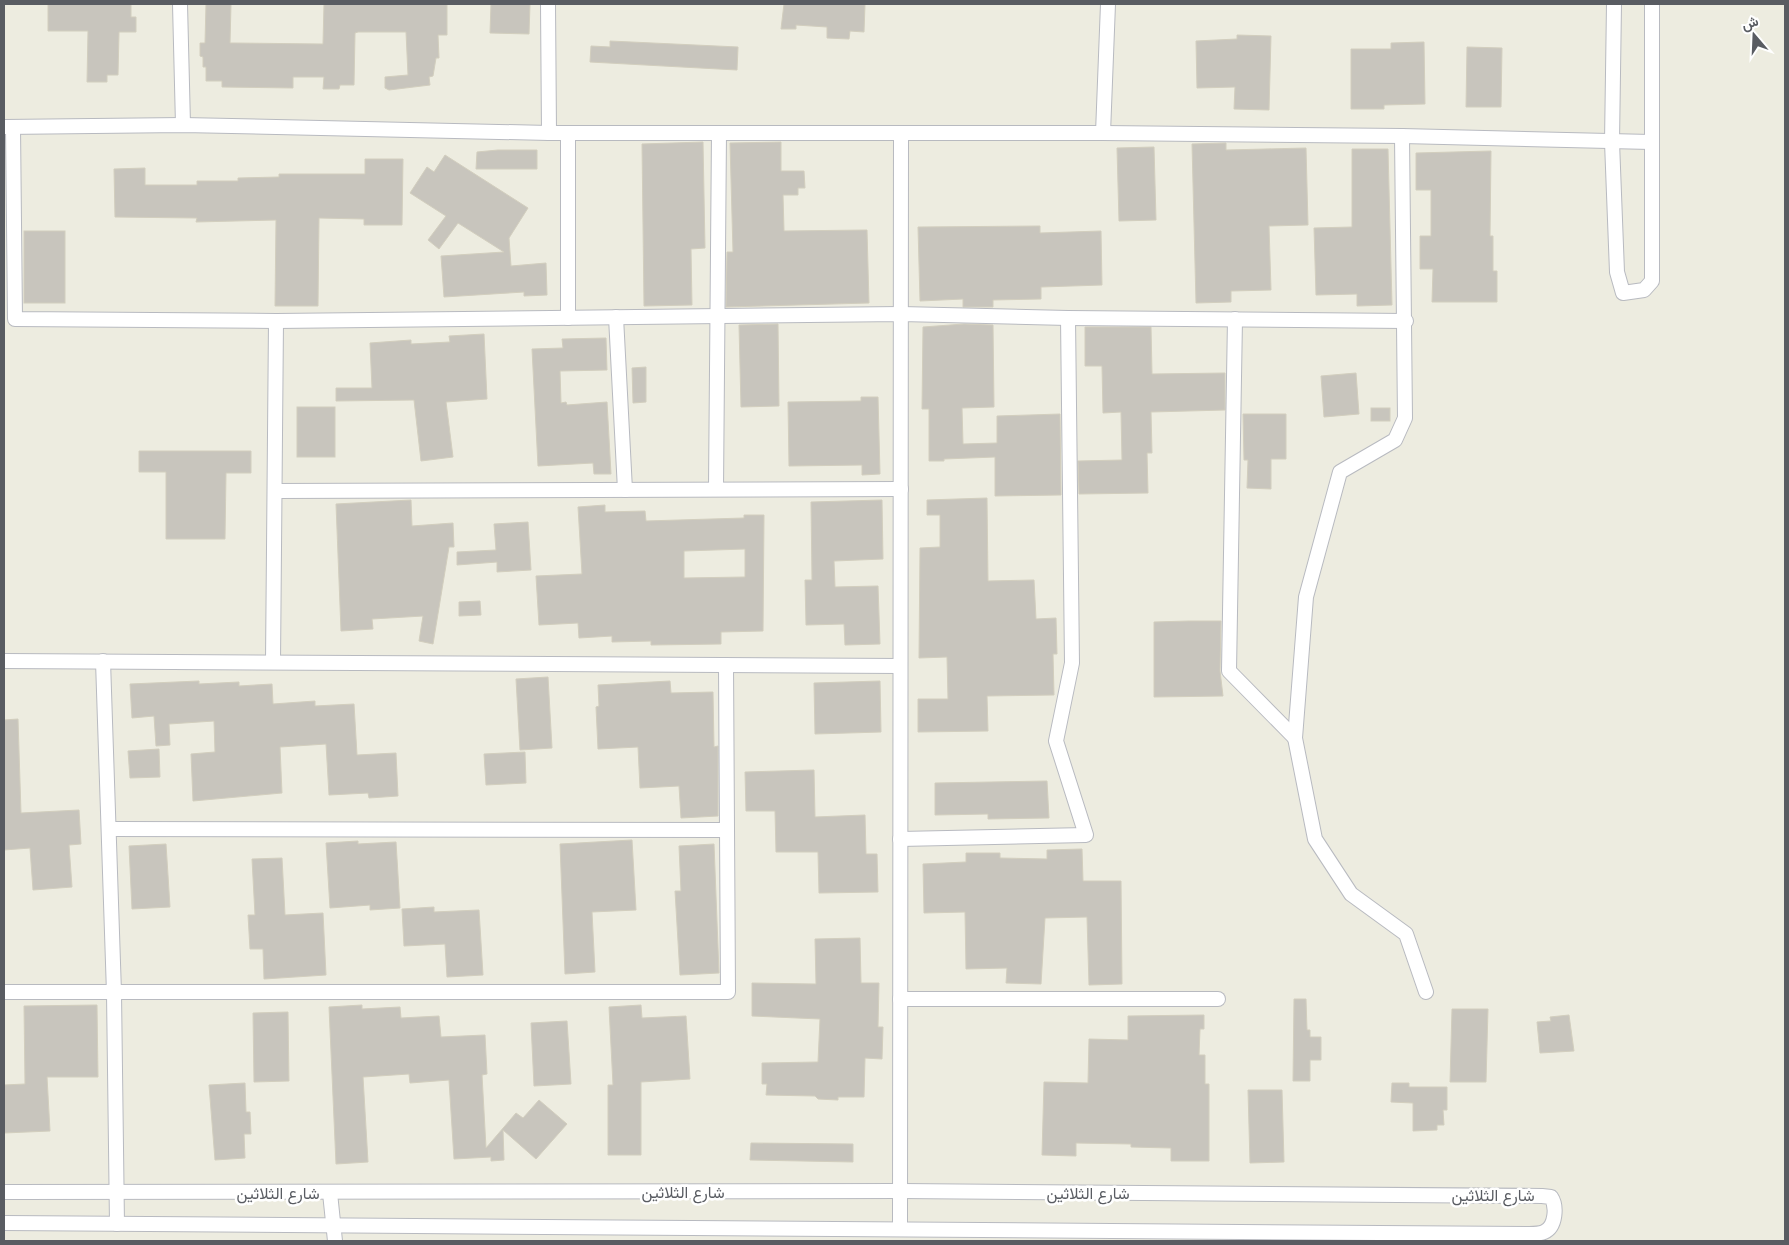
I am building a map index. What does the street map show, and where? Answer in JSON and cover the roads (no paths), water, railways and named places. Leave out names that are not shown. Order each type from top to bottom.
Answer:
[{"type":"street","points":[[180,4],[183,125]]},
{"type":"street","points":[[548,4],[549,133]]},
{"type":"street","points":[[1103,133],[1108,4]]},
{"type":"street","points":[[1614,4],[1612,142],[1617,272],[1623,293],[1644,290],[1652,281],[1652,4]]},
{"type":"street","points":[[1406,321],[1068,318],[901,314],[276,321],[15,318],[8,127],[183,125],[549,133],[1103,133],[1402,136],[1651,142]]},
{"type":"street","points":[[568,133],[568,318]]},
{"type":"street","points":[[716,489],[718,133]]},
{"type":"street","points":[[900,1228],[901,133]]},
{"type":"street","points":[[1402,136],[1406,321],[1405,418],[1394,440],[1340,472],[1306,597],[1296,738],[1314,839],[1351,894],[1406,934],[1426,992]]},
{"type":"street","points":[[616,317],[625,490]]},
{"type":"street","points":[[900,839],[1086,835],[1056,741],[1072,664],[1068,318]]},
{"type":"street","points":[[1235,320],[1230,671],[1296,738]]},
{"type":"street","points":[[273,662],[276,321]]},
{"type":"street","points":[[275,491],[901,489]]},
{"type":"street","points":[[4,661],[900,666]]},
{"type":"street","points":[[104,661],[114,993],[117,1224]]},
{"type":"street","points":[[4,992],[728,992],[726,665]]},
{"type":"street","points":[[109,829],[727,830]]},
{"type":"street","points":[[900,999],[1218,999]]},
{"type":"street","name":"شارع الثلاثين","points":[[4,1192],[900,1192],[1542,1196],[1552,1197],[1555,1203],[1555,1213],[1549,1229],[1544,1232],[1529,1234],[900,1228],[869,1235],[333,1225],[4,1223]]},
{"type":"street","points":[[330,1193],[335,1241]]}]
